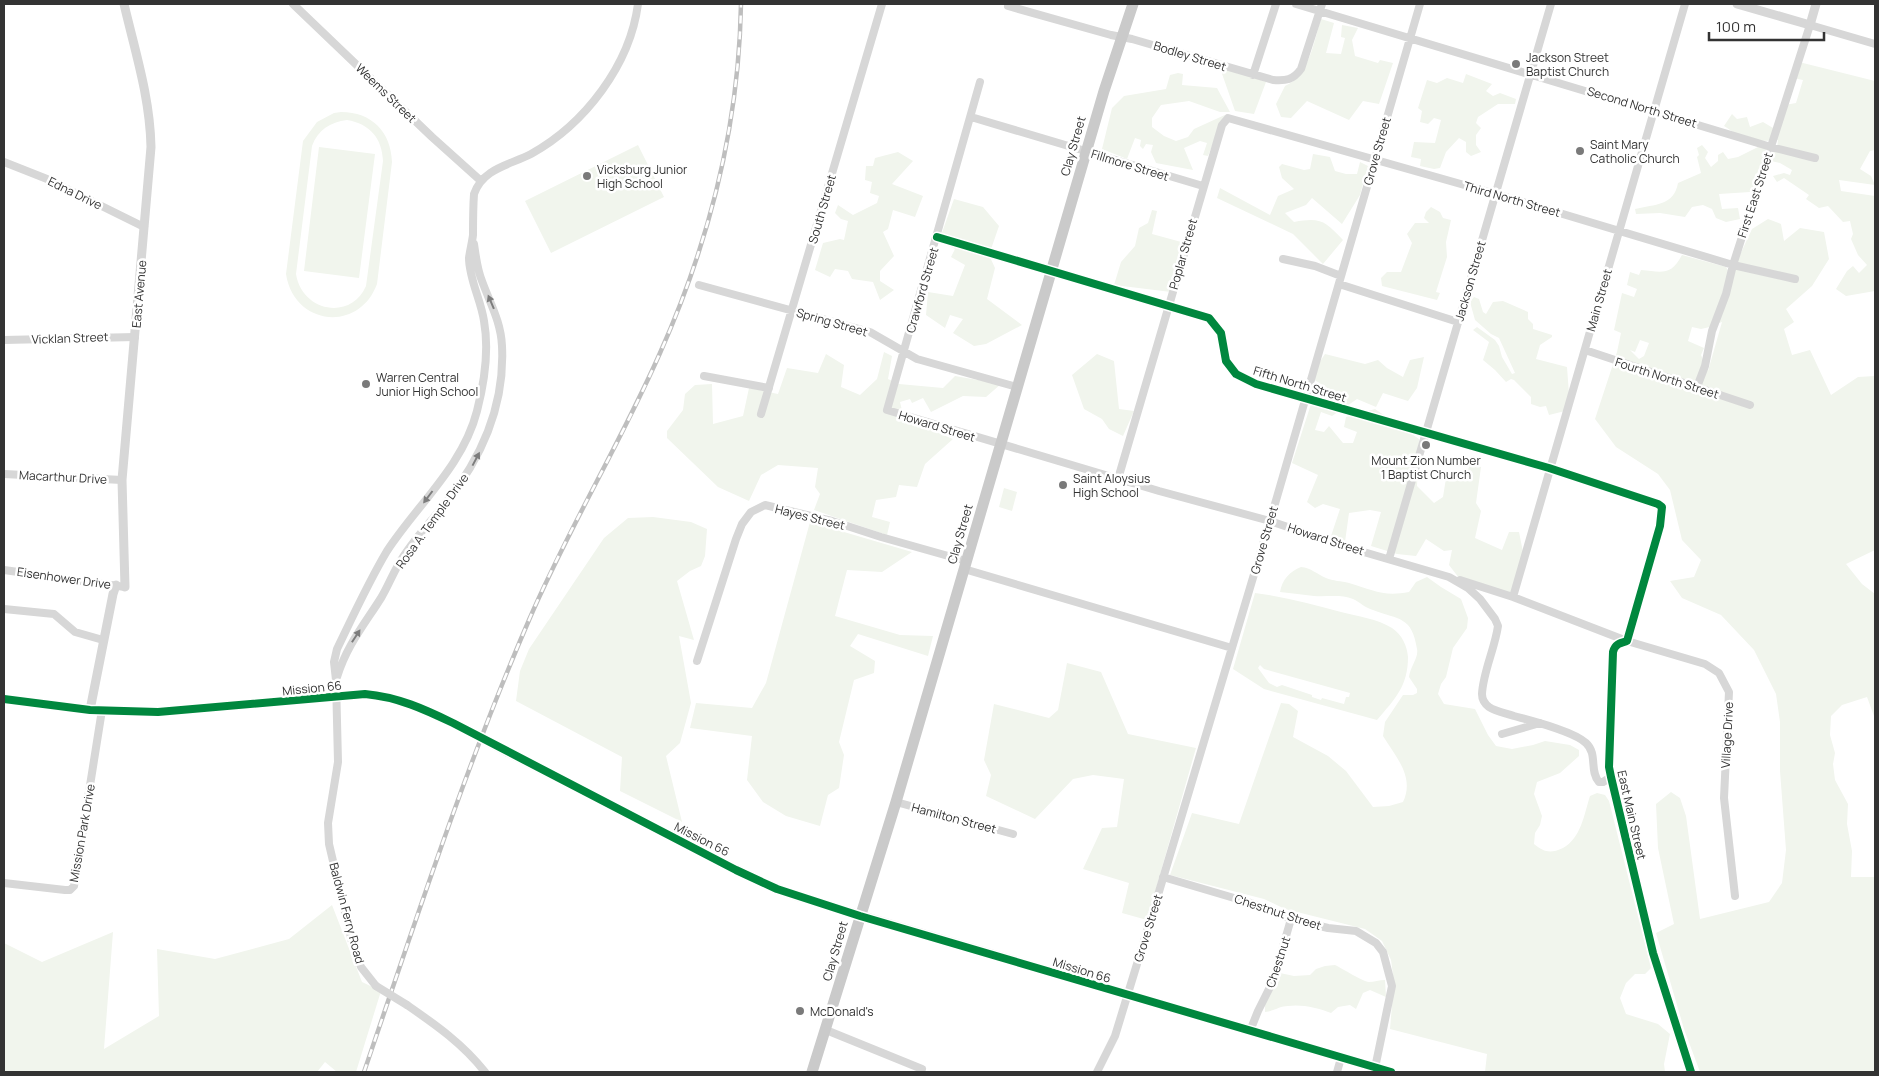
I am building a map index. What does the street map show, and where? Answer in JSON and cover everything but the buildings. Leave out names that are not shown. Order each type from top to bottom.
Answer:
[{"type":"main road","name":"Clay Street","points":[[812,1072],[896,802],[1086,152],[1133,4]]},
{"type":"street","name":"East Avenue","points":[[90,710],[113,594],[121,586],[122,480],[151,146],[150,124],[143,78],[124,4]]},
{"type":"street","name":"Weems Street","points":[[293,4],[432,137],[481,181]]},
{"type":"street","points":[[481,181],[494,170],[530,154],[549,143],[564,131],[598,95],[622,56],[630,38],[638,4]]},
{"type":"street","name":"South Street","points":[[761,414],[882,4]]},
{"type":"street","points":[[1253,75],[1276,4]]},
{"type":"street","name":"Second North Street","points":[[1296,4],[1321,7],[1410,38],[1771,147],[1815,158]]},
{"type":"street","name":"Grove Street","points":[[1097,1072],[1115,1036],[1270,521],[1420,4]]},
{"type":"street","name":"Jackson Street","points":[[1388,559],[1551,4]]},
{"type":"street","name":"Main Street","points":[[1512,597],[1685,4]]},
{"type":"street","points":[[1737,4],[1875,44]]},
{"type":"street","name":"First East Street","points":[[1697,387],[1705,366],[1712,331],[1726,294],[1732,265],[1816,4]]},
{"type":"street","name":"Bodley Street","points":[[1008,6],[1132,39],[1253,75],[1283,81],[1296,76],[1304,60],[1321,7]]},
{"type":"street","name":"Crawford Street","points":[[887,410],[980,82]]},
{"type":"street","name":"Fillmore Street","points":[[971,116],[1203,186]]},
{"type":"street","name":"Third North Street","points":[[1228,118],[1496,194],[1732,265],[1795,279]]},
{"type":"street","name":"Poplar Street","points":[[1118,479],[1203,186],[1222,125],[1228,118]]},
{"type":"street","name":"Edna Drive","points":[[4,162],[47,179],[144,227]]},
{"type":"street","name":"Rosa A. Temple Drive","points":[[336,696],[334,662],[337,649],[377,571],[398,537],[456,457],[471,429],[477,411],[484,370],[486,332],[471,274],[469,258],[473,237],[474,194],[481,181]]},
{"type":"street","name":"Rosa A. Temple Drive","points":[[336,680],[348,649],[382,597],[403,557],[460,484],[481,448],[493,418],[498,398],[502,347],[497,317],[481,281],[473,237]]},
{"type":"street","name":"Fifth North Street","points":[[937,237],[1209,318],[1221,333],[1226,361],[1236,374],[1256,384],[1549,468],[1658,504],[1662,507]]},
{"type":"street","points":[[1283,259],[1314,266],[1341,276]]},
{"type":"street","points":[[1339,284],[1458,322]]},
{"type":"street","name":"Spring Street","points":[[699,285],[870,332],[917,359],[1017,387]]},
{"type":"street","name":"Vicklan Street","points":[[4,340],[135,337]]},
{"type":"street","name":"Fourth North Street","points":[[1584,350],[1750,405]]},
{"type":"street","points":[[704,376],[769,388]]},
{"type":"street","name":"Howard Street","points":[[887,410],[1000,445],[1270,521],[1449,577],[1468,588],[1480,599],[1496,619],[1498,626],[1482,693],[1483,700],[1487,705],[1495,710],[1540,723],[1575,736],[1586,743],[1594,759],[1595,777],[1599,782],[1603,782],[1610,777]]},
{"type":"street","name":"Macarthur Drive","points":[[4,474],[122,480]]},
{"type":"street","name":"Hayes Street","points":[[697,661],[742,524],[751,512],[765,505],[832,521],[965,565],[1232,648]]},
{"type":"street","name":"East Main Street","points":[[1662,507],[1660,526],[1627,641],[1620,642],[1614,647],[1609,767],[1653,954],[1692,1072]]},
{"type":"street","name":"Eisenhower Drive","points":[[4,570],[121,586]]},
{"type":"street","points":[[1449,577],[1512,597],[1627,641]]},
{"type":"street","points":[[4,609],[54,614],[75,632],[103,640]]},
{"type":"street","name":"Village Drive","points":[[1627,641],[1704,664],[1720,673],[1727,686],[1729,699],[1724,798],[1734,896]]},
{"type":"street","name":"Mission 66","points":[[4,699],[90,710],[180,711],[365,694],[393,698],[453,724],[761,882],[799,897],[1391,1072]]},
{"type":"street","name":"Baldwin Ferry Road","points":[[336,696],[338,762],[328,823],[329,844],[352,942],[361,967],[376,986],[437,1025],[454,1039],[485,1072]]},
{"type":"street","name":"Mission Park Drive","points":[[4,883],[65,890],[70,890],[74,886],[102,710]]},
{"type":"street","points":[[1502,734],[1540,723]]},
{"type":"street","name":"Hamilton Street","points":[[896,802],[1013,834]]},
{"type":"street","name":"Chestnut Street","points":[[1163,877],[1251,903],[1292,919],[1328,928],[1356,932],[1376,943],[1383,952],[1392,986],[1375,1068]]},
{"type":"street","name":"Chestnut","points":[[1250,1031],[1273,981],[1292,919]]},
{"type":"street","points":[[826,1030],[922,1069]]},
{"type":"street","points":[[1337,1072],[1341,1058]]},
{"type":"shaded area","points":[[1321,19],[1334,23],[1326,53],[1341,54],[1345,38],[1341,37],[1342,25],[1358,28],[1352,40],[1355,56],[1378,63],[1380,60],[1393,63],[1379,104],[1363,101],[1349,120],[1307,101],[1291,118],[1281,117],[1276,104],[1285,86],[1300,74],[1305,66]]},
{"type":"shaded area","points":[[1799,62],[1875,81],[1875,150],[1870,151],[1860,169],[1871,176],[1875,185],[1839,180],[1841,191],[1875,196],[1875,291],[1846,296],[1836,289],[1847,271],[1853,266],[1859,273],[1867,265],[1858,255],[1851,239],[1853,234],[1850,221],[1843,222],[1828,206],[1819,208],[1806,199],[1809,195],[1784,178],[1777,182],[1773,176],[1784,173],[1790,175],[1792,170],[1780,163],[1771,161],[1750,192],[1719,194],[1722,209],[1738,208],[1740,219],[1726,222],[1716,218],[1712,209],[1703,205],[1692,207],[1685,217],[1660,213],[1636,214],[1635,209],[1656,205],[1668,200],[1676,191],[1678,183],[1701,173],[1697,148],[1702,145],[1708,152],[1705,158],[1711,167],[1718,161],[1718,155],[1723,152],[1728,159],[1738,157],[1758,147],[1777,148],[1778,140],[1749,140],[1724,126],[1732,114],[1737,119],[1747,117],[1750,127],[1763,122],[1773,128],[1781,126],[1778,111],[1785,105],[1796,103],[1803,80],[1793,78]]},
{"type":"shaded area","points":[[1225,67],[1266,82],[1254,114],[1235,111],[1220,68]]},
{"type":"shaded area","points":[[1183,74],[1182,85],[1217,88],[1230,112],[1220,112],[1189,101],[1161,105],[1152,118],[1152,127],[1164,136],[1176,141],[1188,137],[1194,129],[1227,114],[1227,117],[1221,123],[1208,156],[1203,155],[1207,143],[1200,141],[1184,148],[1193,170],[1156,163],[1151,152],[1153,145],[1146,144],[1143,149],[1140,146],[1141,140],[1135,138],[1127,159],[1102,149],[1112,108],[1124,96],[1166,89],[1170,75]]},
{"type":"shaded area","points":[[1466,74],[1492,84],[1486,91],[1493,96],[1500,93],[1516,99],[1515,104],[1498,104],[1478,117],[1476,123],[1481,128],[1476,135],[1476,145],[1481,152],[1471,156],[1466,152],[1466,142],[1459,138],[1446,152],[1440,168],[1434,169],[1420,166],[1421,159],[1411,157],[1414,142],[1435,143],[1441,120],[1434,118],[1428,124],[1420,122],[1422,111],[1418,108],[1427,80],[1437,83],[1447,78],[1463,83]]},
{"type":"shaded area","points":[[334,113],[352,113],[370,120],[378,126],[388,142],[392,162],[377,284],[368,300],[356,310],[342,316],[328,317],[314,313],[301,304],[291,291],[286,274],[303,141],[317,122]],"holes":[[[347,120],[355,122],[373,133],[380,145],[383,161],[366,286],[359,297],[350,304],[339,308],[328,307],[317,304],[307,297],[300,287],[296,274],[312,146],[321,131],[330,125]]]},
{"type":"shaded area","points":[[638,145],[664,197],[551,253],[525,201]]},
{"type":"shaded area","points":[[319,147],[375,154],[359,278],[304,271]]},
{"type":"shaded area","points":[[898,152],[913,161],[892,184],[923,196],[915,217],[893,210],[888,229],[883,232],[894,256],[880,271],[880,281],[894,290],[880,300],[873,282],[852,279],[848,271],[835,269],[830,277],[815,270],[823,243],[840,239],[844,240],[848,221],[841,219],[835,213],[838,205],[853,215],[877,203],[879,196],[870,193],[872,182],[865,180],[866,166],[873,166],[875,158]]},
{"type":"shaded area","points":[[1313,154],[1330,157],[1335,171],[1346,174],[1357,174],[1360,162],[1368,166],[1360,195],[1342,224],[1312,198],[1306,205],[1285,213],[1294,222],[1317,220],[1322,222],[1332,228],[1343,240],[1323,264],[1293,234],[1217,198],[1220,188],[1270,215],[1278,196],[1294,189],[1282,178],[1279,167],[1282,164],[1304,170],[1310,169]]},
{"type":"shaded area","points":[[954,199],[983,207],[999,226],[989,255],[995,268],[987,299],[1022,325],[986,344],[974,346],[953,333],[963,319],[950,315],[945,328],[926,315],[928,292],[953,296],[965,265],[951,257],[955,249],[939,241]]},
{"type":"shaded area","points":[[1431,207],[1440,212],[1443,218],[1451,220],[1446,242],[1447,257],[1436,292],[1440,293],[1437,300],[1382,286],[1381,278],[1387,272],[1401,272],[1412,243],[1407,234],[1415,223],[1429,223],[1424,218],[1426,212]]},
{"type":"shaded area","points":[[1152,210],[1157,211],[1152,234],[1185,243],[1171,292],[1114,285],[1121,262],[1135,246],[1139,228],[1148,223]]},
{"type":"shaded area","points":[[1768,219],[1781,224],[1784,241],[1800,228],[1824,232],[1829,259],[1812,286],[1786,309],[1794,322],[1784,329],[1792,355],[1810,350],[1831,395],[1858,377],[1875,376],[1875,550],[1846,564],[1862,584],[1875,594],[1875,714],[1874,716],[1867,697],[1842,705],[1831,716],[1830,735],[1835,753],[1833,764],[1835,780],[1848,804],[1847,824],[1852,851],[1851,877],[1875,877],[1875,1072],[1700,1072],[1684,1029],[1656,933],[1674,924],[1658,848],[1656,804],[1671,792],[1680,798],[1686,816],[1700,919],[1769,902],[1782,883],[1786,850],[1780,771],[1780,722],[1776,694],[1754,650],[1721,615],[1682,598],[1670,581],[1694,577],[1701,560],[1682,540],[1670,490],[1658,474],[1616,447],[1595,419],[1617,352],[1621,333],[1614,330],[1622,293],[1634,297],[1637,289],[1627,285],[1630,272],[1639,275],[1641,270],[1660,272],[1670,270],[1682,255],[1726,267],[1730,274],[1714,326],[1701,329],[1692,327],[1688,341],[1704,348],[1701,355],[1708,371],[1722,322],[1716,324],[1731,274],[1752,229]],"holes":[[[1640,340],[1649,343],[1644,356],[1639,359],[1630,350],[1635,352]]]},
{"type":"shaded area","points":[[1474,297],[1479,299],[1483,312],[1486,314],[1493,302],[1503,301],[1528,312],[1528,319],[1533,324],[1533,329],[1552,335],[1552,337],[1540,345],[1536,359],[1567,367],[1569,394],[1565,411],[1549,415],[1546,406],[1540,407],[1531,404],[1531,397],[1514,380],[1511,379],[1506,382],[1483,360],[1489,342],[1473,330],[1477,327],[1495,340],[1512,374],[1515,373],[1499,338],[1491,334],[1475,320],[1470,302]]},
{"type":"shaded area","points":[[884,352],[892,356],[888,379],[899,384],[943,388],[955,376],[1001,384],[986,397],[963,396],[931,412],[923,398],[912,403],[910,399],[900,402],[904,419],[953,439],[925,464],[917,487],[899,485],[896,497],[876,500],[872,517],[890,522],[887,535],[814,510],[820,494],[815,487],[818,468],[778,465],[761,475],[749,501],[718,487],[667,438],[667,431],[683,410],[685,394],[695,385],[712,384],[713,424],[743,416],[749,388],[778,394],[787,368],[818,373],[826,354],[844,365],[841,387],[860,395],[877,379]]},
{"type":"shaded area","points":[[1097,354],[1114,361],[1119,409],[1134,411],[1123,436],[1109,429],[1102,419],[1084,409],[1072,375]]},
{"type":"shaded area","points":[[1325,354],[1365,364],[1378,360],[1387,368],[1403,377],[1410,360],[1424,357],[1417,388],[1408,401],[1383,393],[1376,407],[1357,399],[1344,408],[1331,402],[1335,393],[1313,379],[1317,366]]},
{"type":"shaded area","points":[[1322,401],[1338,412],[1332,416],[1321,412],[1315,430],[1324,432],[1329,426],[1343,443],[1353,443],[1357,432],[1344,427],[1346,417],[1375,409],[1419,439],[1417,486],[1434,503],[1443,497],[1447,472],[1466,476],[1470,464],[1481,467],[1476,503],[1481,511],[1475,538],[1502,550],[1509,532],[1519,532],[1523,552],[1511,593],[1459,578],[1449,565],[1452,550],[1444,551],[1426,539],[1416,556],[1397,554],[1371,546],[1381,512],[1370,510],[1349,513],[1345,542],[1331,536],[1340,509],[1323,504],[1315,508],[1307,502],[1318,475],[1292,463],[1311,404]]},
{"type":"shaded area","points":[[1004,488],[1017,492],[1012,511],[999,507]]},
{"type":"shaded area","points":[[653,517],[691,522],[707,529],[705,556],[701,566],[690,571],[677,581],[694,640],[679,636],[691,703],[680,743],[666,756],[682,822],[620,791],[622,757],[516,701],[520,671],[529,649],[604,538],[628,518]]},
{"type":"shaded area","points":[[810,522],[912,552],[882,572],[847,570],[835,616],[900,635],[933,636],[928,656],[858,634],[850,646],[875,661],[874,673],[854,680],[839,742],[844,755],[839,788],[828,795],[820,826],[786,816],[763,802],[747,780],[752,736],[690,728],[696,703],[752,708],[766,683]]},
{"type":"shaded area","points":[[1301,567],[1329,579],[1392,594],[1409,592],[1416,582],[1427,577],[1461,599],[1468,618],[1467,628],[1453,648],[1446,677],[1441,684],[1438,694],[1444,704],[1475,709],[1488,735],[1496,746],[1512,749],[1545,741],[1570,745],[1579,750],[1579,756],[1560,773],[1537,782],[1534,794],[1542,816],[1540,825],[1535,833],[1534,844],[1547,851],[1563,848],[1569,844],[1578,832],[1590,796],[1597,793],[1605,795],[1609,801],[1651,968],[1645,974],[1635,974],[1626,983],[1620,998],[1626,1014],[1658,1024],[1670,1034],[1664,1064],[1665,1072],[1485,1072],[1487,1054],[1390,1029],[1394,982],[1391,960],[1382,941],[1365,929],[1285,909],[1264,899],[1170,875],[1192,813],[1239,824],[1281,703],[1289,704],[1298,711],[1293,737],[1328,756],[1346,771],[1373,807],[1389,806],[1403,802],[1407,784],[1405,776],[1398,760],[1383,736],[1385,722],[1403,695],[1417,693],[1417,689],[1409,677],[1417,652],[1412,630],[1403,621],[1370,609],[1348,597],[1280,592],[1287,576]]},
{"type":"shaded area","points":[[1255,593],[1298,601],[1380,622],[1399,634],[1405,644],[1408,657],[1403,684],[1395,698],[1377,720],[1264,689],[1233,669]],"holes":[[[1260,665],[1264,669],[1350,693],[1349,697],[1346,697],[1344,704],[1322,698],[1321,700],[1282,685],[1277,687],[1269,683],[1258,668]]]},
{"type":"shaded area","points":[[1067,663],[1101,672],[1128,734],[1196,748],[1147,920],[1122,913],[1129,883],[1083,869],[1102,828],[1117,827],[1124,779],[1093,775],[1073,779],[1035,819],[986,796],[991,775],[984,760],[994,704],[1049,718],[1058,710]]},
{"type":"shaded area","points":[[332,905],[362,982],[381,991],[356,1072],[337,1072],[325,1062],[317,1072],[4,1072],[4,943],[42,962],[113,932],[104,1049],[159,1016],[157,949],[215,959],[289,939]]},
{"type":"shaded area","points":[[1335,965],[1366,981],[1385,980],[1386,997],[1370,990],[1363,993],[1356,1009],[1350,1005],[1338,1007],[1331,1013],[1299,1006],[1285,1006],[1265,1012],[1265,1005],[1280,973],[1294,976],[1310,975],[1316,969]]},
{"type":"railway","points":[[364,1072],[462,788],[506,676],[544,586],[660,353],[693,269],[707,226],[727,138],[739,49],[741,4]]},
{"type":"cycle path","points":[[937,237],[1209,318],[1221,333],[1226,361],[1236,374],[1256,384],[1549,468],[1658,504],[1662,507],[1660,526],[1627,641],[1616,646],[1613,652],[1609,767],[1653,953],[1691,1072]]},
{"type":"cycle path","points":[[4,699],[90,710],[158,712],[365,694],[389,698],[421,708],[453,723],[736,870],[777,889],[860,916],[1391,1072]]},
{"type":"place","name":"Jackson Street Baptist Church","points":[[1516,64]]},
{"type":"place","name":"Saint Mary Catholic Church","points":[[1580,151]]},
{"type":"place","name":"Vicksburg Junior High School","points":[[587,176]]},
{"type":"place","name":"Warren Central Junior High School","points":[[366,384]]},
{"type":"place","name":"Mount Zion Number 1 Baptist Church","points":[[1426,445]]},
{"type":"place","name":"Saint Aloysius High School","points":[[1063,485]]},
{"type":"place","name":"McDonald's","points":[[800,1011]]}]
